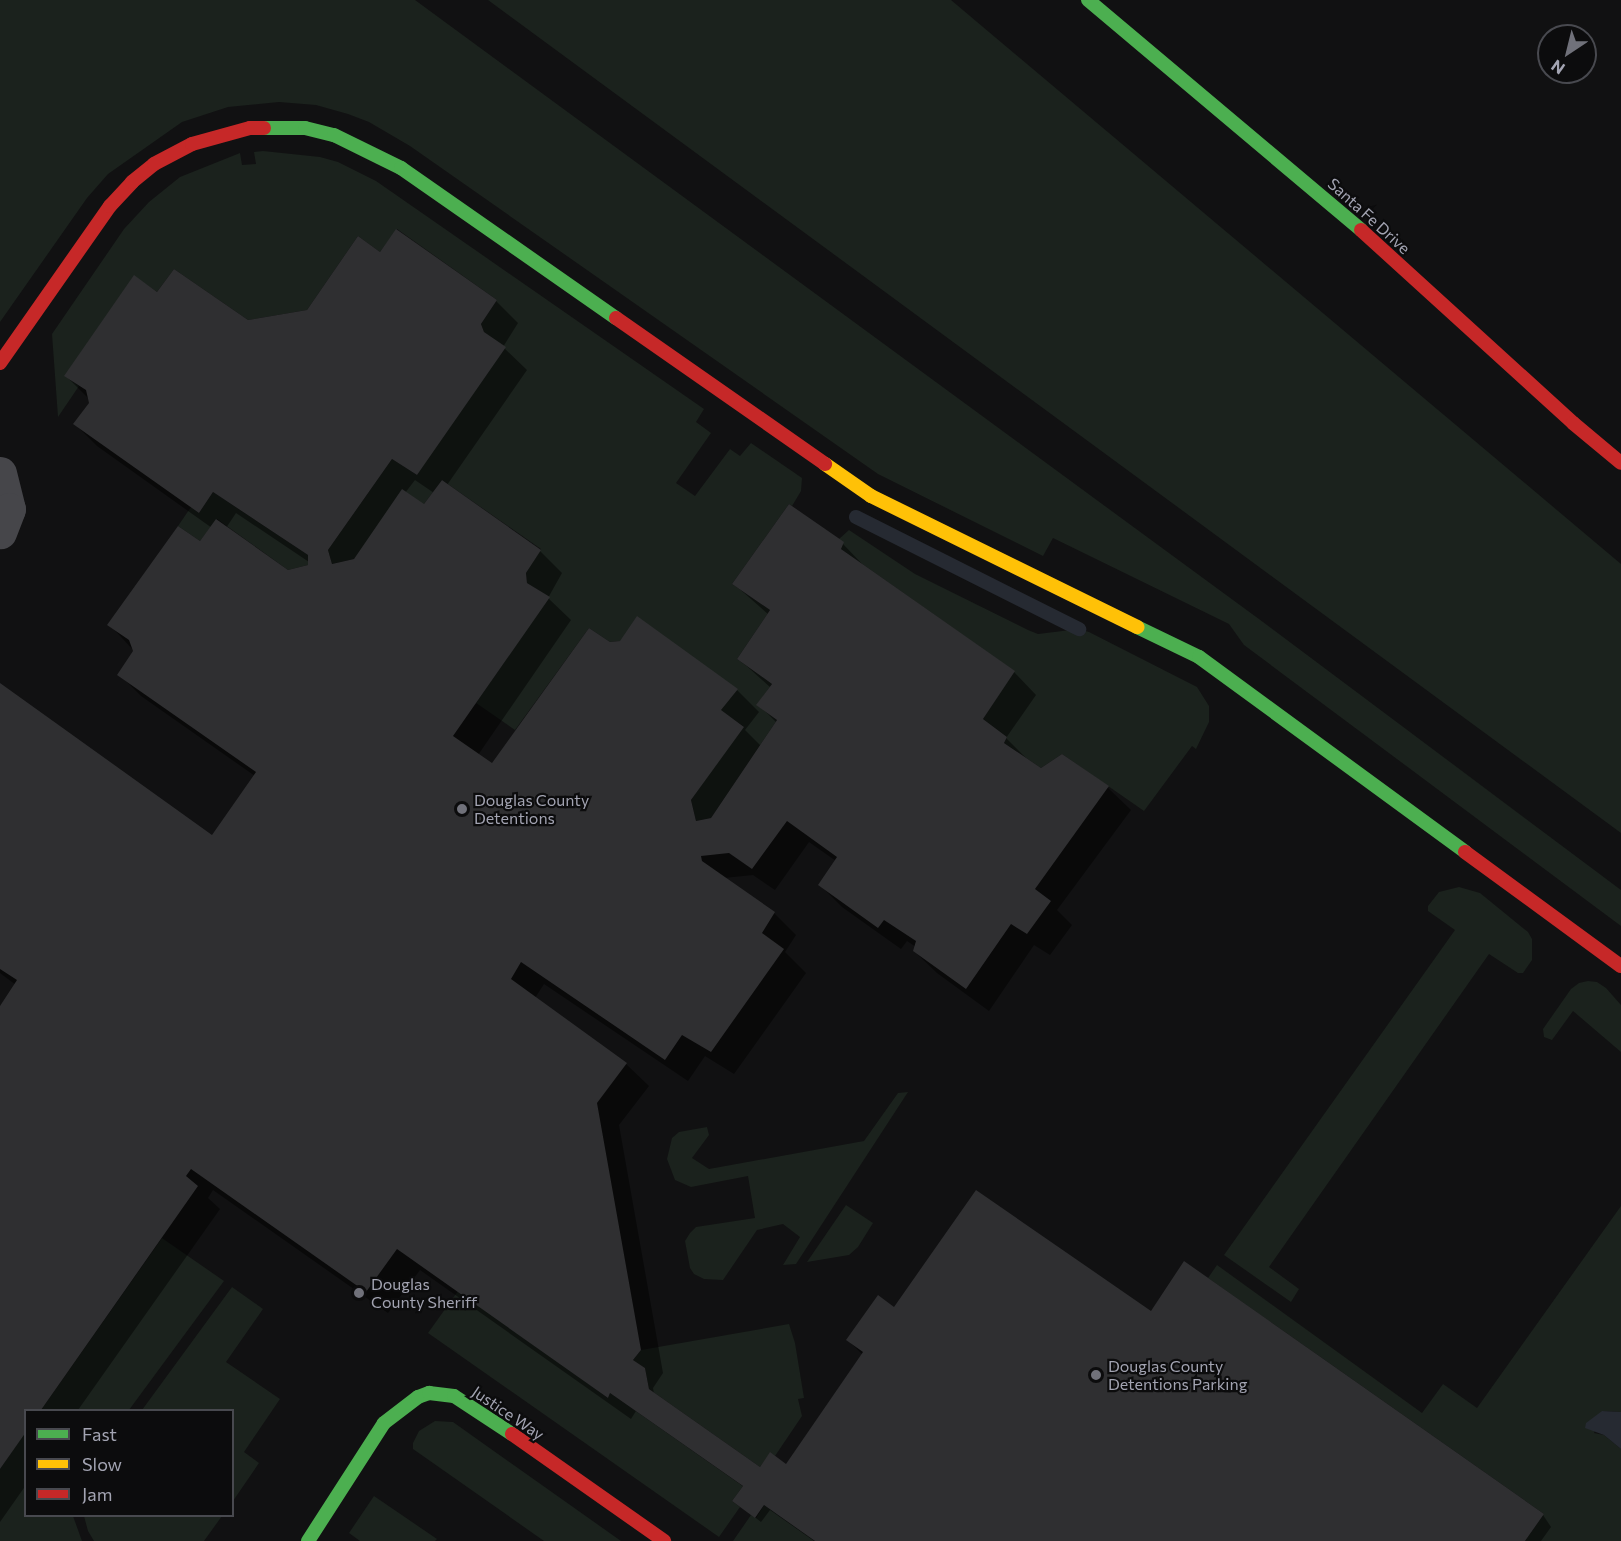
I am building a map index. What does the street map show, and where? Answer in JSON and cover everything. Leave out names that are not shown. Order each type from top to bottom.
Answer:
[{"type":"street","name":"Santa Fe Drive","points":[[1088,0],[1329,201],[1573,423],[1621,463]]},
{"type":"street","points":[[0,363],[110,207],[132,182],[154,164],[192,144],[250,128],[305,128],[334,135],[401,168],[871,496],[1199,657],[1621,966]]},
{"type":"street","points":[[0,473],[9,509],[0,532]]},
{"type":"street","name":"Justice Way","points":[[308,1541],[384,1423],[418,1397],[429,1393],[454,1396],[472,1406],[664,1541]]},
{"type":"shaded area","points":[[0,0],[415,0],[1263,622],[1621,890],[1621,926],[1244,645],[1229,624],[1053,538],[1043,556],[878,474],[410,146],[369,122],[348,114],[316,105],[279,102],[228,107],[182,122],[108,174],[87,198],[0,322]]},
{"type":"shaded area","points":[[488,0],[951,0],[1621,564],[1621,833]]},
{"type":"shaded area","points":[[254,152],[320,157],[338,162],[376,181],[704,409],[696,422],[711,433],[676,483],[695,496],[730,449],[740,456],[751,443],[802,478],[801,491],[792,506],[789,504],[732,584],[770,610],[737,659],[772,684],[757,705],[777,720],[711,818],[696,821],[691,800],[743,726],[620,641],[610,642],[589,628],[515,730],[476,703],[549,597],[527,583],[526,573],[541,549],[442,480],[424,504],[354,559],[332,564],[328,550],[392,459],[417,475],[484,332],[481,324],[497,300],[397,229],[380,252],[358,236],[307,310],[248,320],[174,269],[157,292],[134,276],[65,376],[79,386],[58,417],[52,334],[124,229],[149,202],[180,177],[240,153],[242,165],[256,164]]},
{"type":"shaded area","points":[[213,492],[308,555],[308,565],[288,570],[217,519],[200,541],[178,526],[191,507],[199,513]]},
{"type":"shaded area","points":[[849,530],[915,574],[1028,630],[1038,634],[1079,629],[1089,632],[1197,687],[1209,706],[1209,722],[1196,749],[1192,746],[1144,811],[1062,754],[1041,768],[1004,743],[1007,737],[983,719],[1014,671],[841,549],[839,539]]},
{"type":"shaded area","points":[[1459,887],[1480,893],[1528,932],[1532,939],[1532,960],[1523,973],[1518,973],[1489,954],[1269,1267],[1299,1289],[1291,1302],[1224,1255],[1455,930],[1428,911],[1428,906],[1439,892]]},
{"type":"shaded area","points":[[1597,982],[1606,988],[1621,1005],[1621,1052],[1573,1011],[1552,1040],[1544,1037],[1543,1029],[1571,989],[1579,983]]},
{"type":"shaded area","points":[[908,1092],[796,1264],[783,1265],[800,1237],[783,1224],[757,1230],[723,1280],[704,1279],[694,1274],[690,1268],[685,1241],[696,1227],[755,1218],[748,1176],[691,1187],[675,1180],[667,1159],[672,1138],[679,1132],[707,1127],[709,1135],[692,1158],[709,1169],[864,1141],[898,1093]]},
{"type":"shaded area","points":[[846,1205],[873,1223],[858,1247],[849,1255],[807,1262]]},
{"type":"shaded area","points":[[1621,1206],[1621,1412],[1602,1411],[1594,1433],[1604,1435],[1621,1449],[1621,1541],[1525,1541],[1544,1514],[1208,1278],[1217,1265],[1422,1413],[1443,1384],[1477,1408]]},
{"type":"shaded area","points":[[162,1238],[224,1281],[130,1409],[42,1409]]},
{"type":"shaded area","points":[[232,1287],[263,1309],[226,1362],[280,1399],[244,1452],[259,1463],[234,1500],[234,1409],[143,1409]]},
{"type":"shaded area","points":[[458,1291],[608,1398],[610,1393],[743,1486],[732,1501],[740,1507],[719,1537],[428,1333]]},
{"type":"shaded area","points":[[789,1324],[795,1343],[804,1398],[798,1399],[802,1416],[775,1456],[770,1453],[760,1467],[649,1389],[645,1368],[633,1360],[641,1350]]},
{"type":"shaded area","points":[[1602,1411],[1621,1412],[1621,1449],[1604,1435],[1585,1428],[1586,1423]]},
{"type":"shaded area","points":[[435,1421],[453,1422],[621,1541],[544,1541],[413,1449],[413,1443],[419,1431]]},
{"type":"shaded area","points":[[24,1433],[24,1517],[73,1517],[82,1541],[0,1541],[0,1469]]},
{"type":"shaded area","points":[[374,1496],[437,1539],[435,1541],[360,1541],[349,1533]]},
{"type":"shaded area","points":[[764,1505],[815,1541],[733,1541],[751,1515],[756,1518]]},
{"type":"shaded area","points":[[84,1517],[221,1517],[204,1541],[94,1541],[88,1531]]},
{"type":"building","name":"Douglas County Detentions","points":[[396,229],[497,300],[481,324],[484,332],[506,347],[417,475],[392,459],[328,550],[332,564],[354,559],[402,489],[424,504],[442,480],[541,550],[526,573],[527,583],[550,597],[453,736],[492,763],[589,628],[610,642],[620,641],[637,616],[738,689],[721,710],[744,727],[691,800],[696,821],[711,818],[777,720],[756,705],[772,684],[737,659],[770,610],[732,584],[789,504],[844,542],[841,549],[1015,671],[983,719],[1007,737],[1004,743],[1041,768],[1062,754],[1109,786],[1035,889],[1051,901],[1027,934],[1011,924],[966,989],[913,951],[916,941],[884,920],[878,928],[818,885],[837,857],[787,821],[752,869],[729,853],[701,856],[702,861],[775,912],[762,933],[784,949],[711,1052],[682,1035],[665,1060],[521,962],[511,979],[627,1063],[597,1103],[641,1350],[633,1360],[645,1368],[649,1389],[760,1467],[770,1452],[786,1464],[863,1352],[846,1340],[878,1295],[894,1307],[976,1190],[1151,1311],[1184,1261],[1544,1514],[1525,1541],[815,1541],[764,1505],[755,1518],[732,1501],[743,1486],[610,1393],[608,1398],[397,1249],[366,1292],[191,1169],[186,1176],[198,1186],[42,1409],[24,1409],[24,1435],[0,1469],[0,1006],[17,980],[0,969],[0,683],[212,835],[256,772],[117,675],[133,651],[129,640],[107,625],[178,526],[200,541],[216,519],[288,570],[308,565],[308,555],[213,492],[199,513],[73,424],[89,403],[86,390],[64,376],[134,275],[157,292],[174,269],[248,320],[307,310],[358,236],[380,252]]},
{"type":"waterway","points":[[856,517],[1079,629]]},
{"type":"traffic: fast","points":[[1088,0],[1361,230]]},
{"type":"traffic: fast","points":[[264,128],[305,128],[334,135],[401,168],[616,318]]},
{"type":"traffic: fast","points":[[1137,627],[1199,657],[1465,852]]},
{"type":"traffic: fast","points":[[308,1541],[384,1423],[418,1397],[429,1393],[454,1396],[512,1434]]},
{"type":"traffic: slow","points":[[825,464],[871,496],[1137,627]]},
{"type":"traffic: jam","points":[[0,363],[110,206],[132,182],[154,164],[192,144],[250,128],[264,128]]},
{"type":"traffic: jam","points":[[1361,230],[1573,423],[1621,463]]},
{"type":"traffic: jam","points":[[616,318],[825,464]]},
{"type":"traffic: jam","points":[[1465,852],[1621,966]]},
{"type":"traffic: jam","points":[[512,1434],[664,1541]]},
{"type":"place","name":"Douglas County Detentions","points":[[462,809]]},
{"type":"place","name":"Douglas County Sheriff","points":[[359,1293]]},
{"type":"place","name":"Douglas County Detentions Parking","points":[[1096,1375]]}]
